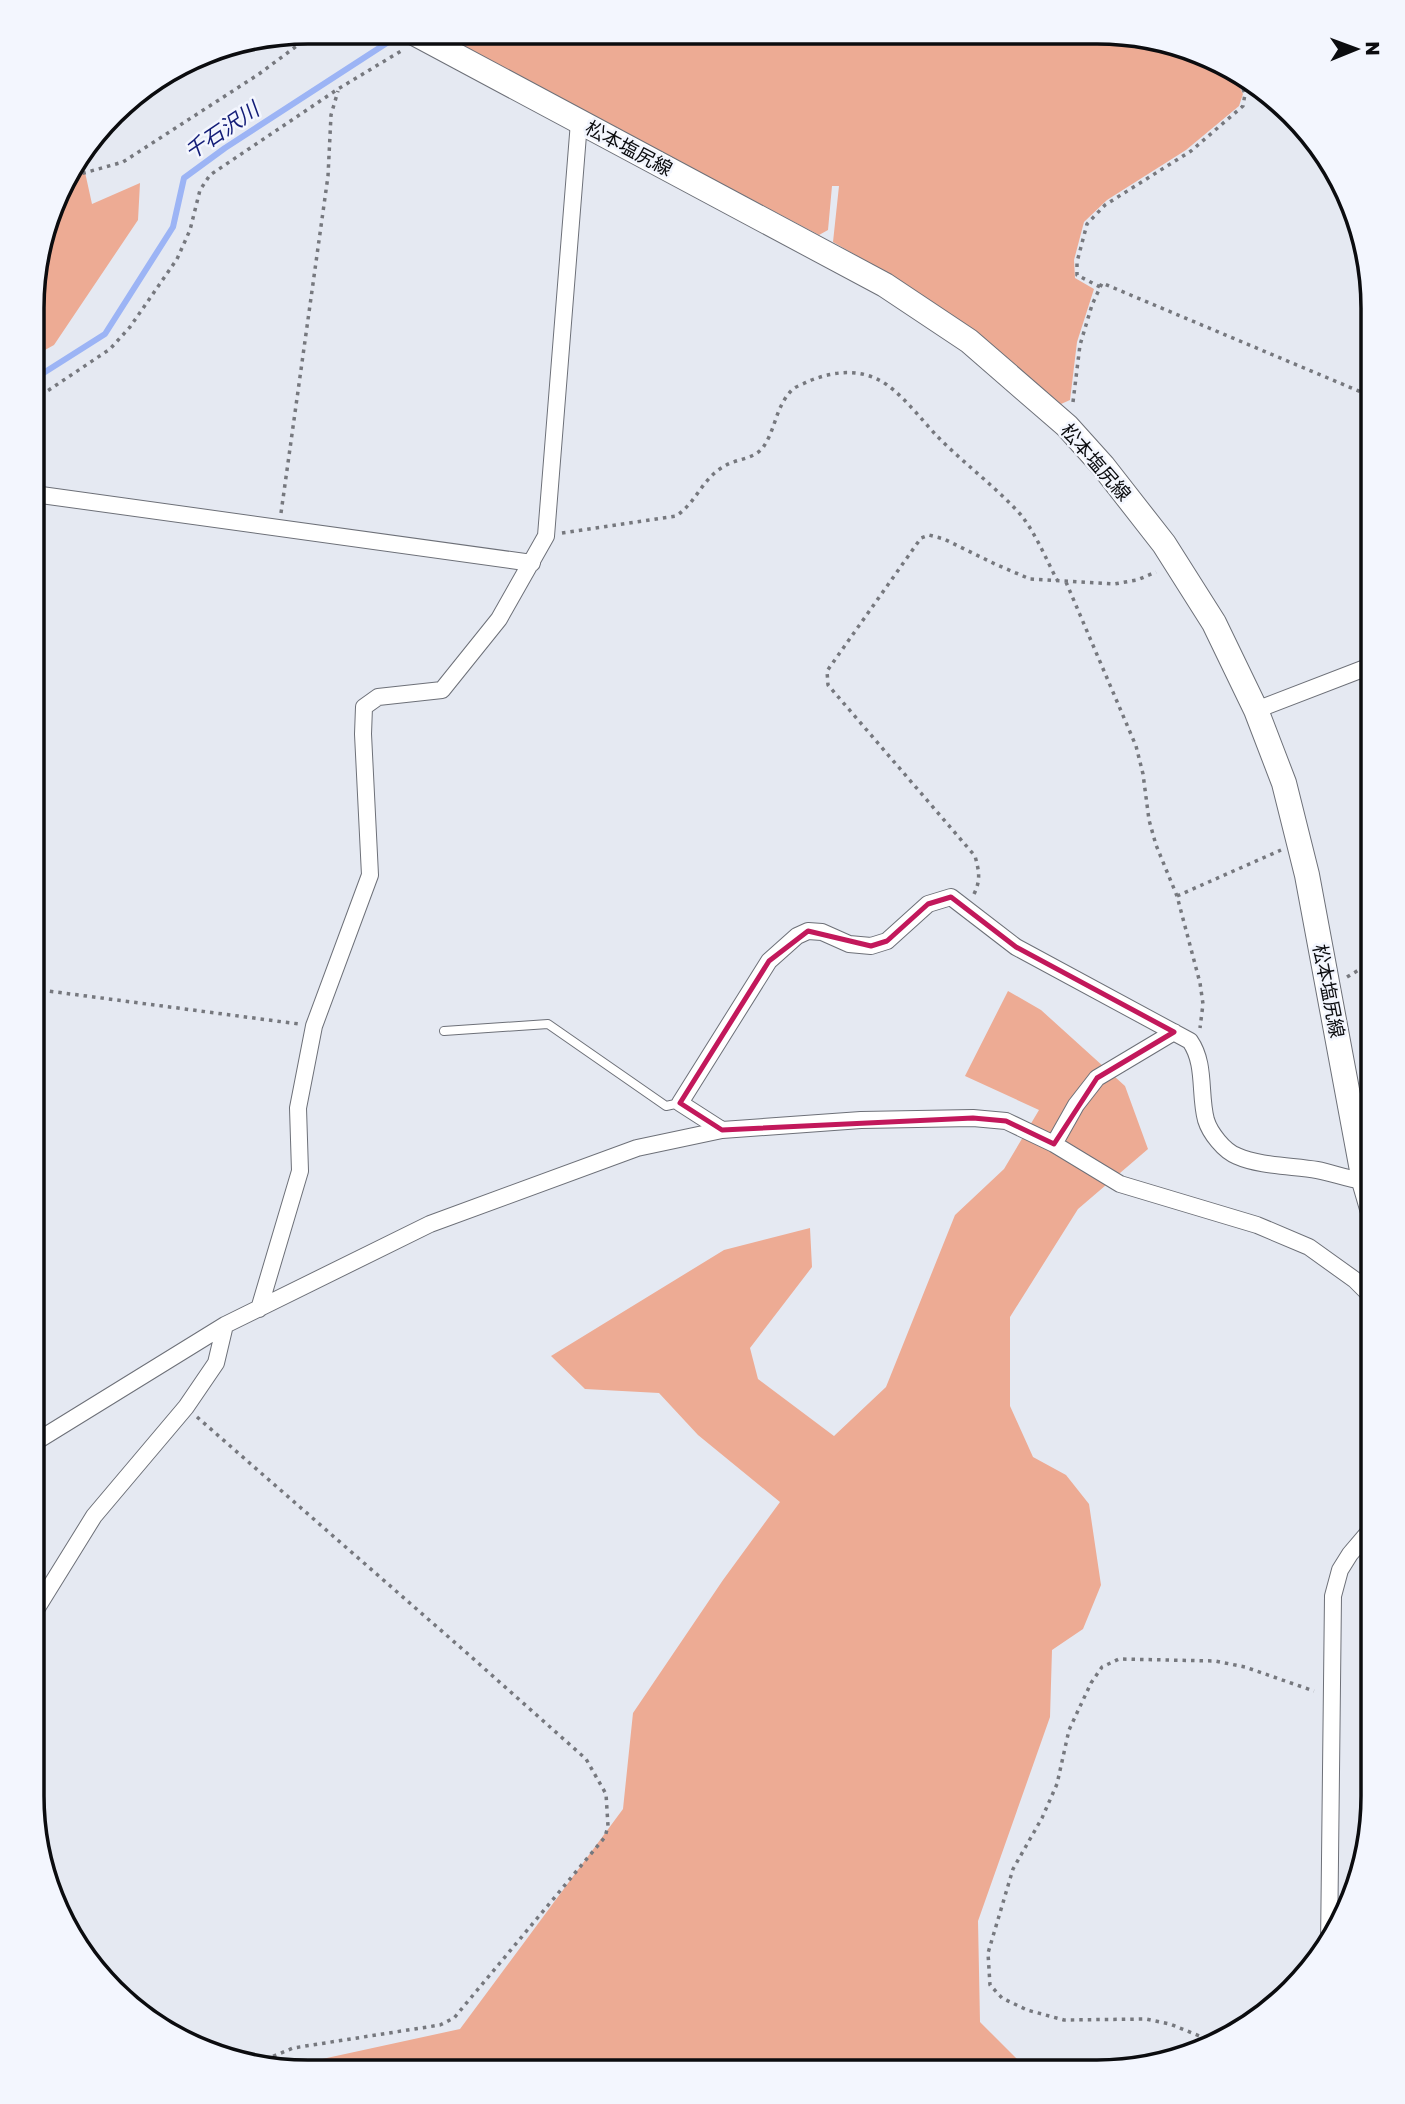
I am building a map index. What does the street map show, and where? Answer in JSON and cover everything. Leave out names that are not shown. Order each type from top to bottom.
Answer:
[{"type":"main road","name":"松本塩尻線","points":[[434,44],[885,285],[969,341],[1067,426],[1103,466],[1164,544],[1214,623],[1256,710],[1284,783],[1299,841],[1329,989],[1361,1126]]},
{"type":"street","points":[[259,1309],[300,1171],[298,1108],[314,1026],[370,875],[364,708],[378,697],[442,690],[499,619],[546,536],[579,122]]},
{"type":"street","points":[[44,495],[532,564]]},
{"type":"street","points":[[1256,710],[1361,670]]},
{"type":"street","points":[[722,1130],[680,1103],[769,961],[797,936],[807,931],[822,932],[849,944],[871,946],[887,941],[928,904],[951,897],[1016,947],[1190,1041],[1197,1052],[1207,1121],[1216,1139],[1236,1156],[1361,1180]]},
{"type":"street","points":[[1054,1144],[1076,1105],[1097,1078],[1174,1032]]},
{"type":"street","points":[[44,1437],[225,1325],[430,1224],[637,1148],[722,1130],[861,1120],[973,1118],[1006,1121],[1054,1144],[1120,1185],[1257,1225],[1309,1247],[1361,1286]]},
{"type":"street","points":[[44,1597],[94,1516],[186,1407],[216,1363],[225,1325]]},
{"type":"street","points":[[1329,1922],[1333,1596],[1340,1570],[1361,1541]]},
{"type":"lane","points":[[444,1031],[548,1024],[666,1106],[680,1103]]},
{"type":"path","points":[[81,173],[123,162],[259,74],[298,44]]},
{"type":"path","points":[[44,393],[110,349],[130,327],[177,259],[190,230],[200,190],[210,175],[404,44]]},
{"type":"path","points":[[1100,287],[1077,275],[1077,262],[1087,224],[1105,205],[1191,151],[1242,106],[1245,94],[1242,87]]},
{"type":"path","points":[[278,528],[328,176],[331,114],[338,89]]},
{"type":"path","points":[[1067,426],[1074,399],[1080,345],[1102,283],[1361,392]]},
{"type":"path","points":[[546,536],[597,526],[676,516],[688,508],[707,480],[723,466],[758,454],[765,444],[779,408],[794,388],[841,372],[863,373],[881,381],[896,393],[1022,517],[1043,551],[1057,581]]},
{"type":"path","points":[[967,908],[978,884],[979,872],[975,856],[828,685],[827,671],[921,538],[929,535],[944,539],[1030,579],[1114,584],[1137,580],[1175,563]]},
{"type":"path","points":[[1066,582],[1136,746],[1149,820],[1177,896],[1200,983],[1202,1004],[1201,1026],[1190,1041]]},
{"type":"path","points":[[1177,896],[1299,841]]},
{"type":"path","points":[[1329,989],[1361,969]]},
{"type":"path","points":[[44,990],[314,1026]]},
{"type":"path","points":[[186,1407],[586,1759],[606,1794],[608,1826],[605,1837],[454,2018],[440,2025],[293,2048],[270,2058]]},
{"type":"path","points":[[1206,2037],[1146,2019],[1063,2020],[1027,2010],[1002,1998],[990,1985],[988,1953],[1013,1869],[1058,1784],[1069,1730],[1091,1683],[1102,1667],[1119,1659],[1215,1661],[1245,1667],[1332,1698]]},
{"type":"highlighted area","points":[[951,897],[1016,947],[1174,1032],[1097,1078],[1054,1144],[1006,1121],[973,1118],[722,1130],[680,1103],[769,961],[808,931],[871,946],[887,941],[928,904]]},
{"type":"shaded area","points":[[456,44],[1115,44],[1166,53],[1199,64],[1238,84],[1243,94],[1239,106],[1186,150],[1107,200],[1084,222],[1074,260],[1075,278],[1094,289],[1077,342],[1070,400],[1061,404],[966,325],[899,280],[833,242],[839,186],[832,186],[828,230],[819,235]]},
{"type":"shaded area","points":[[84,168],[92,204],[140,183],[138,220],[54,345],[44,350],[44,290],[53,239],[71,191]]},
{"type":"shaded area","points":[[1008,991],[1041,1010],[1125,1086],[1148,1149],[1078,1209],[1010,1317],[1010,1406],[1033,1457],[1066,1475],[1089,1504],[1101,1585],[1083,1629],[1052,1650],[1050,1717],[978,1921],[980,2022],[1018,2060],[318,2060],[460,2029],[623,1809],[633,1713],[723,1580],[780,1502],[698,1435],[659,1393],[585,1389],[551,1356],[724,1250],[810,1228],[812,1267],[750,1348],[758,1379],[834,1436],[886,1387],[955,1215],[1004,1169],[1039,1110],[965,1076]]},
{"type":"waterway","name":"千石沢川","points":[[44,373],[105,334],[173,227],[184,178],[225,148],[385,44]]}]
